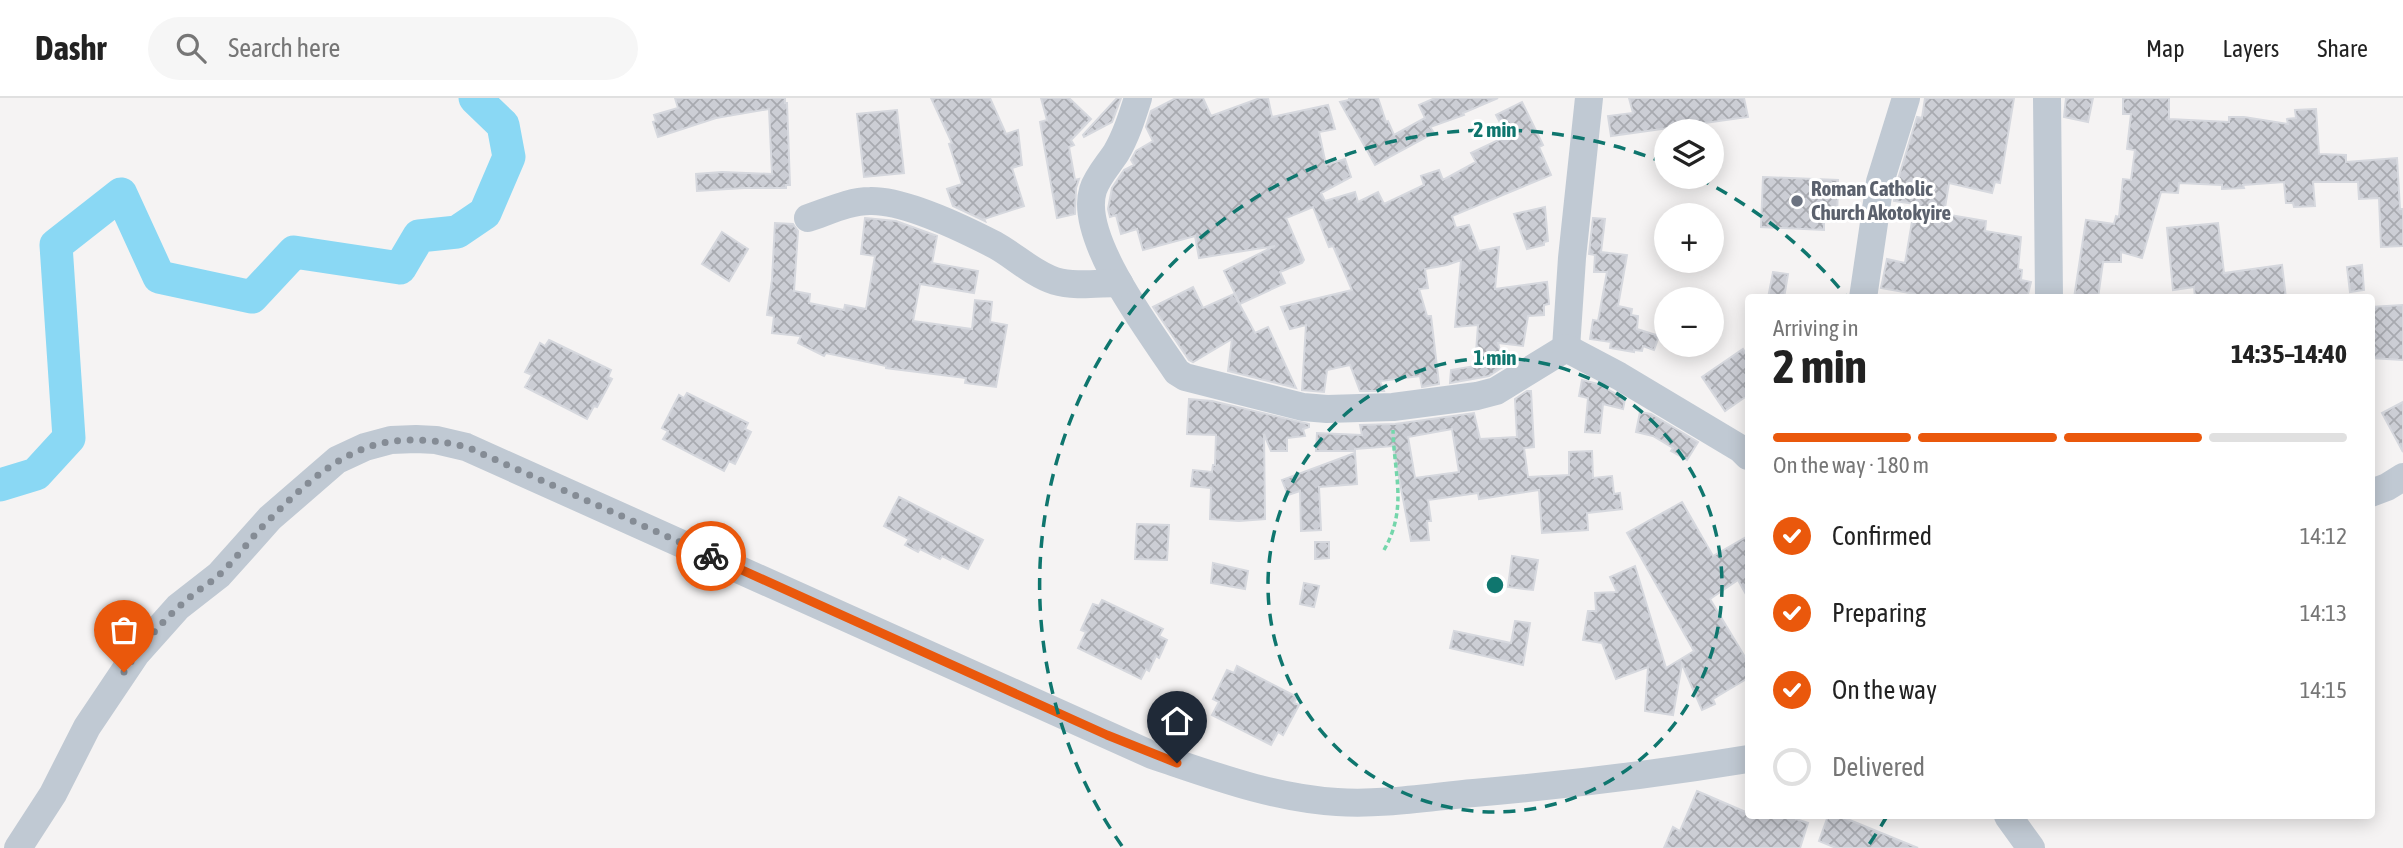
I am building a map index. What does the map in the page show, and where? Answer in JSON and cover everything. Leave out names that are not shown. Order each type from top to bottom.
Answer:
[{"type":"street","points":[[1138,98],[1126,135],[1094,187],[1090,213],[1094,232],[1119,284],[1177,372],[1185,377],[1303,407],[1393,407],[1496,391],[1566,348]]},
{"type":"street","points":[[1566,348],[1572,258],[1589,98]]},
{"type":"street","points":[[1864,294],[1880,182],[1906,98]]},
{"type":"street","points":[[2047,98],[2049,294]]},
{"type":"street","points":[[808,218],[853,203],[870,201],[895,204],[935,218],[996,246],[1043,276],[1056,281],[1119,284]]},
{"type":"street","points":[[1566,348],[1619,376],[1745,453]]},
{"type":"street","points":[[18,848],[53,794],[87,727],[136,654],[161,625],[193,594],[219,575],[270,518],[337,460],[365,447],[391,440],[436,440],[477,452],[1141,750],[1250,788],[1337,802],[1378,802],[1583,783],[1745,760]]},
{"type":"street","points":[[2375,492],[2403,477]]},
{"type":"street","points":[[2010,819],[2031,848]]},
{"type":"path","points":[[1384,550],[1394,532],[1399,503],[1394,457],[1393,407]]},
{"type":"building","points":[[675,98],[785,98],[790,185],[786,185],[786,188],[697,191],[696,174],[772,174],[769,109],[716,118],[658,137],[653,122],[656,121],[654,115],[678,108]]},
{"type":"building","points":[[931,98],[990,98],[1006,134],[1018,130],[1022,165],[1012,168],[1024,206],[984,219],[985,221],[953,206],[947,189],[962,184],[949,144],[952,143]]},
{"type":"building","points":[[1041,98],[1069,98],[1091,119],[1071,140],[1074,145],[1069,147],[1075,180],[1079,179],[1075,214],[1057,218],[1040,122],[1047,120]]},
{"type":"building","points":[[1117,98],[1121,98],[1112,122],[1084,137],[1083,135]]},
{"type":"building","points":[[1176,98],[1203,98],[1211,116],[1260,98],[1268,98],[1272,117],[1328,105],[1335,129],[1319,132],[1326,165],[1345,159],[1351,177],[1321,193],[1325,201],[1355,192],[1358,202],[1378,192],[1384,204],[1424,185],[1421,176],[1439,170],[1443,180],[1476,162],[1471,153],[1507,136],[1496,115],[1522,102],[1543,145],[1539,147],[1551,175],[1452,216],[1456,228],[1469,225],[1479,251],[1499,247],[1495,289],[1547,282],[1549,304],[1544,305],[1544,315],[1528,316],[1523,346],[1498,343],[1504,366],[1489,376],[1450,383],[1451,370],[1475,366],[1478,325],[1455,327],[1461,260],[1425,269],[1428,288],[1419,289],[1427,316],[1431,316],[1439,384],[1422,387],[1420,376],[1380,381],[1384,391],[1360,391],[1350,365],[1327,370],[1324,392],[1302,390],[1306,325],[1290,329],[1281,307],[1352,290],[1333,246],[1329,247],[1313,207],[1286,218],[1304,260],[1302,263],[1280,272],[1285,283],[1240,304],[1224,271],[1275,246],[1199,258],[1195,236],[1143,250],[1137,229],[1121,234],[1116,215],[1110,217],[1108,209],[1112,188],[1124,170],[1134,165],[1131,160],[1136,151],[1153,141],[1146,127],[1151,111]]},
{"type":"building","points":[[1349,98],[1378,98],[1386,122],[1388,121],[1394,135],[1425,118],[1419,105],[1435,98],[1498,98],[1463,113],[1464,115],[1430,127],[1434,133],[1375,165],[1340,102]]},
{"type":"building","points":[[1629,98],[1744,98],[1748,117],[1724,120],[1654,119],[1654,130],[1611,136],[1608,116],[1633,113]]},
{"type":"building","points":[[1925,98],[2014,98],[2000,183],[1995,182],[1992,193],[1949,183],[1944,214],[1986,221],[1985,231],[2021,237],[2018,269],[2022,270],[2021,280],[2031,282],[2028,294],[1915,294],[1881,288],[1887,259],[1905,263],[1915,204],[1894,201],[1917,117],[1922,118]]},
{"type":"building","points":[[2066,98],[2093,98],[2088,122],[2064,117]]},
{"type":"building","points":[[2123,98],[2169,98],[2169,119],[2229,122],[2229,117],[2244,117],[2288,124],[2287,119],[2296,118],[2295,110],[2316,109],[2319,154],[2346,155],[2346,162],[2397,158],[2400,209],[2403,209],[2403,246],[2381,247],[2379,198],[2359,199],[2358,182],[2313,182],[2315,206],[2294,207],[2293,203],[2286,203],[2284,182],[2222,189],[2222,185],[2179,183],[2178,193],[2161,192],[2142,258],[2121,252],[2121,262],[2103,262],[2099,294],[2075,294],[2086,220],[2114,224],[2116,216],[2119,217],[2123,179],[2131,180],[2135,150],[2127,149],[2131,114],[2123,114]]},
{"type":"building","points":[[897,110],[904,173],[864,177],[857,114]]},
{"type":"building","points":[[1763,177],[1838,180],[1837,222],[1824,221],[1824,230],[1761,227]]},
{"type":"building","points":[[1545,207],[1548,241],[1544,242],[1544,245],[1527,249],[1514,214]]},
{"type":"building","points":[[865,218],[896,221],[937,236],[932,263],[978,271],[974,293],[920,284],[913,321],[972,329],[975,300],[992,302],[990,322],[1007,325],[996,387],[965,383],[966,378],[886,368],[826,353],[824,356],[798,343],[801,336],[772,333],[774,316],[767,315],[775,223],[793,224],[798,231],[794,291],[810,294],[809,303],[844,310],[845,305],[866,309],[875,256],[861,254]]},
{"type":"building","points":[[1593,218],[1605,219],[1601,252],[1627,255],[1618,306],[1632,309],[1631,315],[1638,316],[1637,329],[1654,334],[1654,350],[1643,346],[1642,351],[1634,352],[1610,348],[1611,342],[1590,339],[1593,320],[1598,321],[1607,272],[1594,272],[1595,255],[1589,254]]},
{"type":"building","points":[[2218,223],[2224,273],[2282,265],[2286,294],[2195,294],[2194,287],[2173,290],[2167,228]]},
{"type":"building","points":[[722,232],[748,249],[729,281],[702,264]]},
{"type":"building","points":[[2362,265],[2364,290],[2350,292],[2347,267]]},
{"type":"building","points":[[1773,272],[1788,274],[1785,294],[1769,294]]},
{"type":"building","points":[[1193,287],[1203,308],[1234,294],[1255,333],[1268,327],[1296,388],[1228,371],[1232,339],[1193,362],[1189,360],[1153,307]]},
{"type":"building","points":[[2403,305],[2403,360],[2375,358],[2375,307]]},
{"type":"building","points":[[549,340],[611,370],[608,377],[612,379],[597,407],[594,406],[587,419],[525,387],[532,375],[525,372],[540,343],[545,346]]},
{"type":"building","points":[[1743,349],[1745,397],[1725,411],[1702,377]]},
{"type":"building","points":[[1582,380],[1598,384],[1625,399],[1623,409],[1603,404],[1600,433],[1585,432],[1588,398],[1579,396]]},
{"type":"building","points":[[1531,391],[1534,447],[1524,448],[1528,477],[1569,475],[1569,452],[1592,451],[1593,478],[1612,476],[1614,494],[1620,493],[1622,509],[1587,513],[1588,530],[1542,533],[1539,490],[1479,499],[1478,493],[1428,500],[1431,521],[1427,521],[1429,540],[1411,541],[1393,446],[1355,451],[1316,451],[1317,433],[1362,435],[1360,425],[1395,424],[1474,413],[1480,439],[1517,437],[1515,399]],"holes":[[[1452,429],[1459,472],[1415,478],[1408,437]]]},
{"type":"building","points":[[687,393],[748,423],[745,429],[751,432],[735,464],[729,461],[724,471],[663,439],[668,431],[662,428],[679,395],[684,398]]},
{"type":"building","points":[[1189,399],[1212,401],[1309,424],[1309,427],[1303,429],[1305,436],[1287,438],[1287,451],[1271,451],[1264,434],[1265,519],[1210,519],[1211,488],[1191,486],[1193,470],[1212,472],[1215,465],[1216,435],[1187,434]]},
{"type":"building","points":[[2403,402],[2403,452],[2382,413]]},
{"type":"building","points":[[1640,412],[1651,414],[1698,442],[1687,460],[1653,436],[1636,432]]},
{"type":"building","points":[[1355,453],[1357,484],[1319,487],[1321,530],[1301,531],[1300,491],[1288,495],[1282,480]]},
{"type":"building","points":[[899,497],[983,540],[968,569],[942,556],[940,559],[920,549],[918,552],[905,545],[909,539],[884,526]]},
{"type":"building","points":[[1682,502],[1713,556],[1745,538],[1745,593],[1738,580],[1710,599],[1745,657],[1745,680],[1713,699],[1715,704],[1702,710],[1682,664],[1673,715],[1645,711],[1648,667],[1616,679],[1602,643],[1583,640],[1588,611],[1596,611],[1595,593],[1617,592],[1610,577],[1635,566],[1666,668],[1694,651],[1627,533]]},
{"type":"building","points":[[1137,524],[1169,525],[1167,560],[1135,559]]},
{"type":"building","points":[[1315,542],[1329,542],[1329,558],[1315,559]]},
{"type":"building","points":[[1512,556],[1538,560],[1533,590],[1508,587]]},
{"type":"building","points":[[1213,563],[1248,571],[1245,589],[1211,583]]},
{"type":"building","points":[[1304,583],[1319,586],[1314,607],[1300,604]]},
{"type":"building","points":[[1102,600],[1163,629],[1159,636],[1167,640],[1159,658],[1156,656],[1149,671],[1146,669],[1141,679],[1078,648],[1086,632],[1081,630],[1093,604],[1099,606]]},
{"type":"building","points":[[1515,621],[1530,623],[1523,665],[1450,648],[1454,631],[1511,643]]},
{"type":"building","points":[[1237,666],[1297,697],[1294,703],[1299,705],[1283,735],[1278,732],[1271,745],[1212,715],[1219,702],[1213,699],[1227,670],[1234,673]]},
{"type":"building","points":[[1697,791],[1745,812],[1745,819],[1796,819],[1808,823],[1800,848],[1664,848],[1673,827],[1680,831]]},
{"type":"building","points":[[1827,819],[1847,819],[1918,848],[1836,848],[1819,841]]},
{"type":"waterway","points":[[0,485],[36,474],[69,438],[56,245],[121,194],[159,277],[252,297],[294,252],[400,268],[419,236],[457,232],[485,213],[509,157],[503,125],[475,98]]},
{"type":"way so far","points":[[124,672],[136,654],[178,607],[219,575],[270,518],[337,460],[365,447],[391,440],[436,440],[467,447],[711,556]]},
{"type":"place","name":"Roman Catholic Church Akotokyire","points":[[1797,201]]},
{"type":"route","points":[[711,556],[1152,755],[1177,763]]}]
